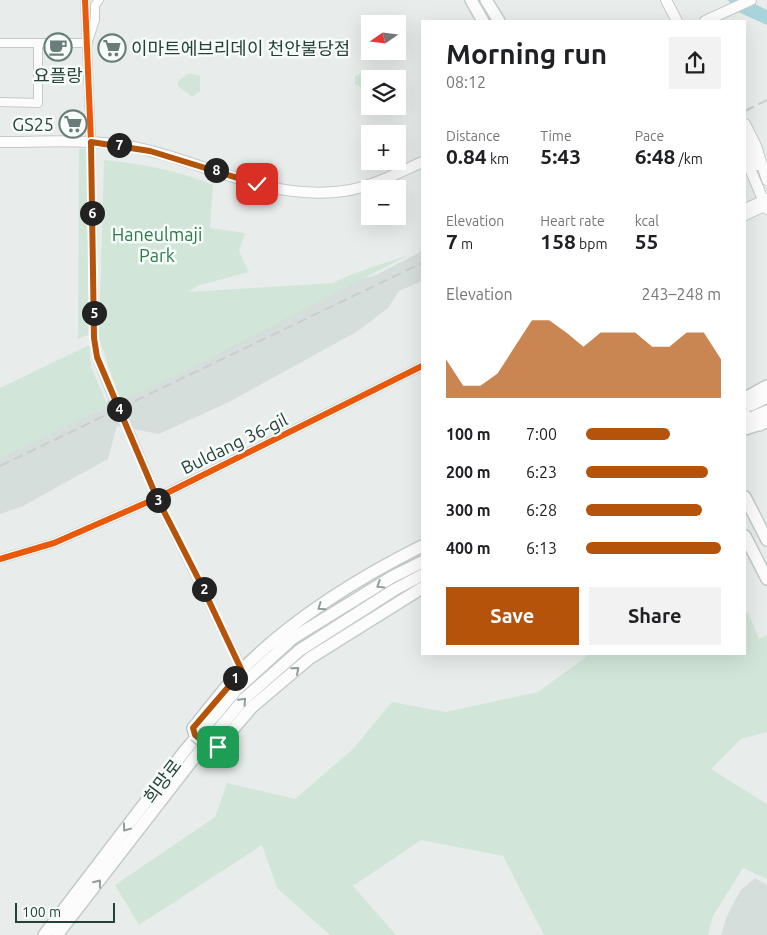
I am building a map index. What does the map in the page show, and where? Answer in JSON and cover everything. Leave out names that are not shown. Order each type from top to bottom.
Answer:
[{"type":"main road","points":[[486,0],[497,18]]},
{"type":"main road","points":[[495,0],[497,18]]},
{"type":"main road","points":[[472,1],[482,20]]},
{"type":"main road","points":[[746,426],[752,409],[767,386]]},
{"type":"main road","points":[[752,409],[767,397]]},
{"type":"main road","points":[[752,409],[767,411]]},
{"type":"main road","points":[[746,499],[767,540]]},
{"type":"main road","points":[[746,538],[767,578]]},
{"type":"main road","points":[[421,546],[384,565],[290,628],[242,671],[193,728],[195,735],[209,747],[218,747],[252,707],[310,658],[421,589]]},
{"type":"main road","name":"희망로","points":[[44,935],[183,754],[238,689],[293,638],[392,577],[421,562]]},
{"type":"main road","points":[[57,935],[194,758],[244,699],[300,650],[394,590],[421,576]]},
{"type":"street","points":[[85,0],[91,142],[94,338],[97,357],[157,498],[199,580],[242,671]]},
{"type":"street","points":[[88,43],[95,20],[95,6],[99,0]]},
{"type":"street","points":[[666,0],[676,20]]},
{"type":"street","points":[[674,0],[684,20]]},
{"type":"street","points":[[709,20],[751,0]]},
{"type":"street","points":[[0,43],[88,43]]},
{"type":"street","points":[[0,102],[38,102],[38,43]]},
{"type":"street","points":[[746,126],[756,146],[767,181]]},
{"type":"street","points":[[0,142],[91,142],[150,151],[273,189],[311,193],[346,190],[371,184],[421,162]]},
{"type":"street","points":[[746,144],[767,181]]},
{"type":"street","points":[[746,160],[766,204]]},
{"type":"street","points":[[746,171],[756,185]]},
{"type":"street","points":[[746,208],[766,204]]},
{"type":"street","points":[[746,215],[766,204]]},
{"type":"street","name":"Buldang 36-gil","points":[[0,559],[54,543],[157,498],[421,366]]},
{"type":"shaded area","points":[[421,252],[421,281],[399,291],[388,308],[358,331],[229,402],[159,434],[117,426],[108,459],[23,506],[0,514],[0,445],[84,394],[99,412],[117,388],[280,295],[374,276]]},
{"type":"shaded area","points":[[755,878],[767,885],[767,935],[721,935],[727,916],[740,891]]},
{"type":"green space","points":[[189,73],[200,76],[200,91],[192,97],[178,86],[178,81]]},
{"type":"green space","points":[[361,73],[361,87],[355,84],[355,76]]},
{"type":"green space","points":[[79,149],[87,149],[90,153],[88,335],[78,339]]},
{"type":"green space","name":"Haneulmaji Park","points":[[104,160],[159,168],[213,185],[210,228],[245,233],[239,251],[249,272],[200,285],[188,292],[334,283],[409,255],[182,372],[120,401],[99,338]]},
{"type":"green space","points":[[89,345],[91,367],[108,406],[0,458],[0,388]]},
{"type":"green space","points":[[748,612],[759,639],[767,635],[767,732],[741,739],[711,769],[767,804],[767,879],[743,868],[713,916],[708,935],[544,935],[503,856],[421,840],[353,886],[396,935],[330,935],[277,888],[262,845],[139,925],[115,885],[215,817],[227,783],[295,799],[353,749],[392,702],[446,712],[538,692],[589,655],[746,655],[746,613]]},
{"type":"water","points":[[728,0],[747,0],[767,10],[767,25],[736,11]]},
{"type":"railway","points":[[746,110],[767,100]]},
{"type":"railway","points":[[0,466],[421,263]]},
{"type":"cycle path","points":[[85,0],[91,142],[94,338],[97,357],[157,498],[243,671]]},
{"type":"cycle path","points":[[0,559],[54,543],[157,498],[421,366]]},
{"type":"place","name":"요플랑","points":[[58,47]]},
{"type":"place","name":"이마트에브리데이 천안불당점","points":[[112,48]]},
{"type":"place","name":"GS25","points":[[73,124]]},
{"type":"route","points":[[218,747],[210,747],[195,735],[193,728],[242,671],[199,580],[157,498],[131,435],[103,375],[97,357],[94,338],[91,142],[122,145],[150,151],[257,184]]}]
